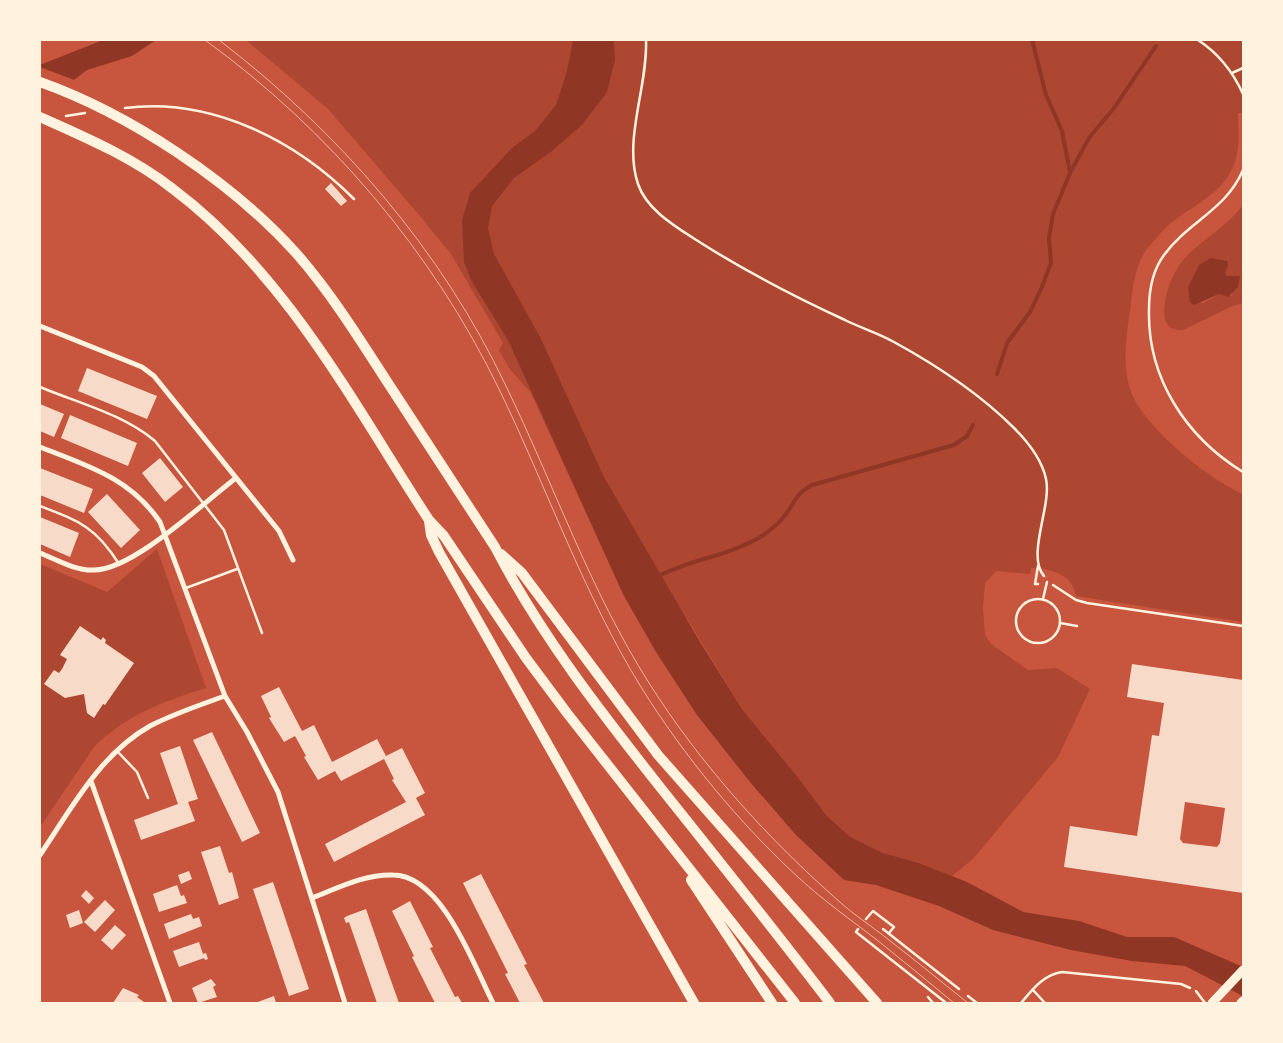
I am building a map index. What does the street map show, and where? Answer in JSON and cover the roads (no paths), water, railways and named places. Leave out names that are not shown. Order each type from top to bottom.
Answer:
[{"type":"highway","points":[[40,82],[157,139],[231,192],[294,252],[340,309],[495,547],[512,579],[546,633],[590,696],[830,1003]]},
{"type":"highway","points":[[40,117],[58,121],[138,165],[173,188],[217,225],[246,254],[308,332],[429,520],[444,536],[526,658],[795,1003]]},
{"type":"highway","points":[[429,520],[431,535],[439,552],[694,1003]]},
{"type":"highway","points":[[495,547],[522,573],[658,755],[877,1003]]},
{"type":"highway","points":[[654,824],[772,1003]]},
{"type":"main road","points":[[1212,1003],[1243,970]]},
{"type":"street","points":[[40,326],[142,367],[154,376],[279,530],[293,560]]},
{"type":"street","points":[[40,447],[89,466],[131,489],[153,512],[165,534],[225,696],[274,783],[345,1003]]},
{"type":"street","points":[[40,553],[81,569],[105,570],[119,565],[165,534],[236,478]]},
{"type":"street","points":[[40,856],[91,781],[117,751],[151,726],[225,696]]},
{"type":"street","points":[[91,781],[170,1003]]},
{"type":"street","points":[[312,898],[372,877],[394,874],[412,878],[437,899],[456,929],[492,1003]]},
{"type":"lane","points":[[1198,40],[1220,59],[1232,73],[1243,94]]},
{"type":"lane","points":[[1232,73],[1243,68]]},
{"type":"lane","points":[[1243,170],[1237,183],[1225,200],[1177,239],[1163,256],[1153,275],[1149,297],[1148,320],[1152,350],[1160,377],[1171,400],[1200,438],[1219,457],[1243,472]]},
{"type":"lane","points":[[40,388],[141,429],[155,441],[224,530],[262,633]]},
{"type":"lane","points":[[40,506],[83,524],[100,539],[119,565]]},
{"type":"lane","points":[[186,588],[237,569]]},
{"type":"lane","points":[[1043,599],[1048,582]]},
{"type":"lane","points":[[1043,599],[1054,606],[1060,623],[1055,635],[1045,642],[1032,642],[1021,636],[1016,619],[1020,607],[1030,600],[1043,599]]},
{"type":"lane","points":[[1060,623],[1077,626]]},
{"type":"lane","points":[[117,751],[137,772],[148,798]]},
{"type":"lane","points":[[1196,991],[1205,1003]]},
{"type":"waterway","points":[[1032,40],[1046,95],[1062,131],[1070,172]]},
{"type":"waterway","points":[[997,374],[1007,343],[1030,312],[1051,263],[1049,238],[1053,214],[1070,173],[1089,138],[1114,108],[1156,46]]},
{"type":"waterway","points":[[659,576],[685,565],[736,549],[762,536],[780,521],[798,496],[812,485],[954,445],[967,436],[973,425]]},
{"type":"tram line","points":[[205,40],[294,113],[335,154],[409,242],[442,289],[472,338],[499,389],[583,578],[620,651],[658,713],[694,763],[734,812],[799,878],[954,1003]]},
{"type":"tram line","points":[[219,40],[263,76],[345,154],[383,196],[451,287],[480,336],[506,386],[590,574],[628,648],[669,713],[713,772],[762,827],[814,879],[850,911],[968,1003]]}]
